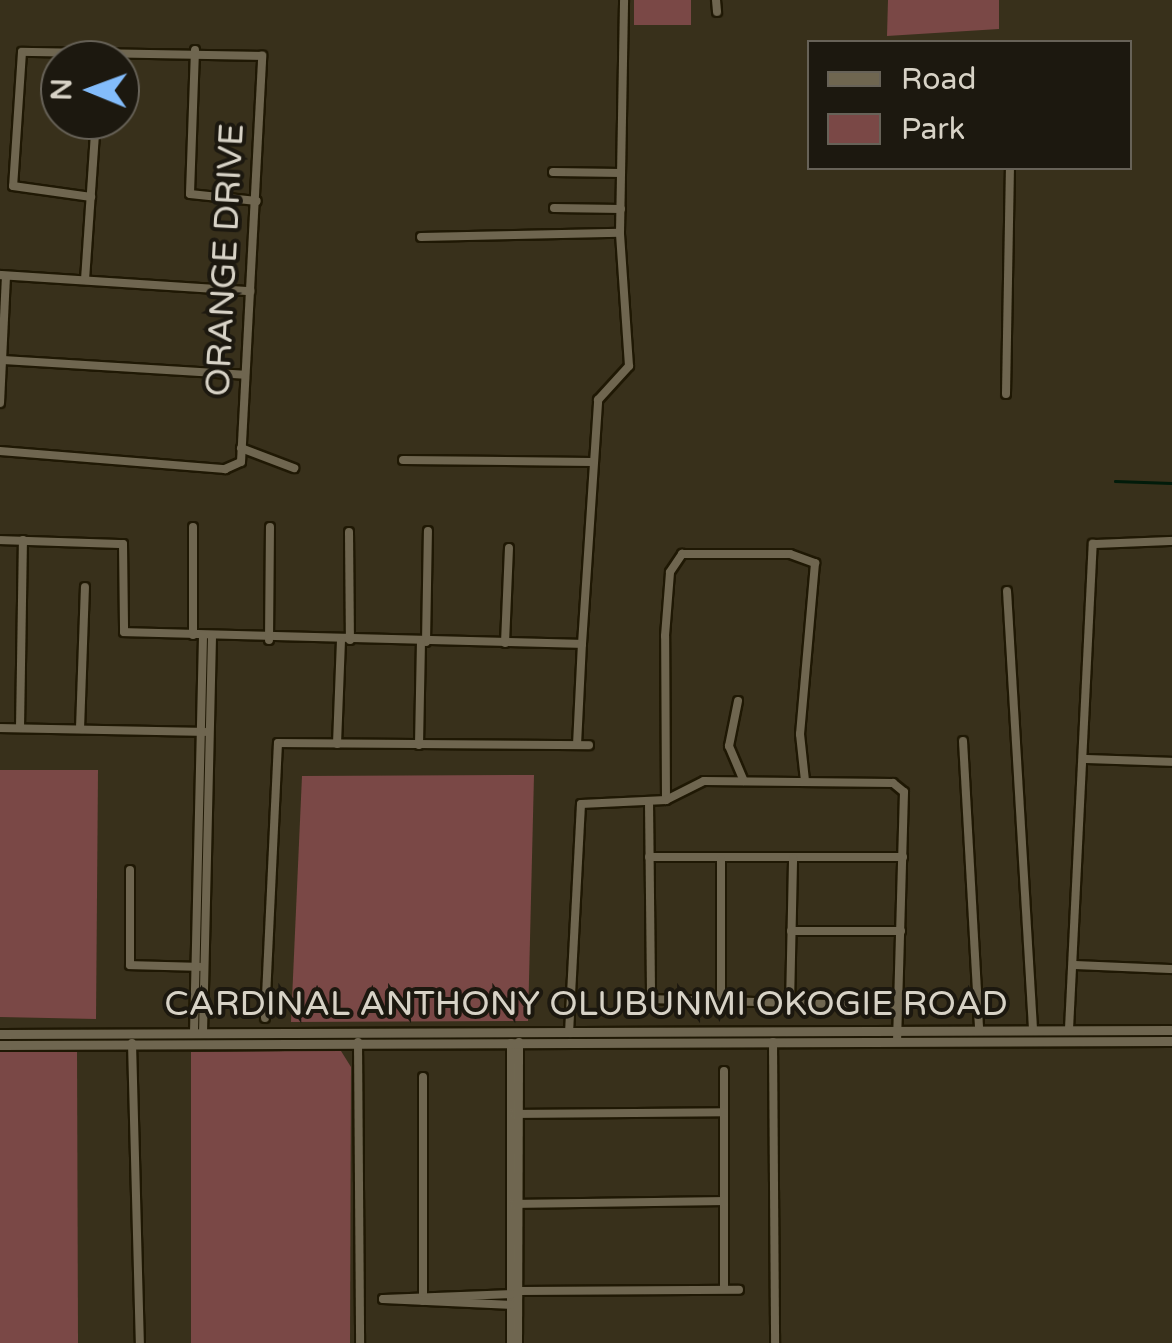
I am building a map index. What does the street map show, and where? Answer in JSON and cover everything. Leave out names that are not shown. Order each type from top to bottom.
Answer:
[{"type":"street","points":[[577,745],[598,400],[629,366],[620,234],[624,0]]},
{"type":"street","points":[[716,0],[716,12]]},
{"type":"street","points":[[140,53],[195,50],[190,194],[257,200]]},
{"type":"street","name":"ORANGE DRIVE","points":[[0,451],[238,467],[257,200],[262,56],[195,50]]},
{"type":"street","points":[[40,53],[22,52],[10,179],[20,191],[92,196]]},
{"type":"street","points":[[86,280],[95,140]]},
{"type":"street","points":[[1006,394],[1010,170]]},
{"type":"street","points":[[553,172],[621,172]]},
{"type":"street","points":[[554,208],[620,209]]},
{"type":"street","points":[[421,237],[620,234]]},
{"type":"street","points":[[0,403],[3,276],[250,291]]},
{"type":"street","points":[[3,360],[246,376]]},
{"type":"street","points":[[242,448],[294,468]]},
{"type":"street","points":[[403,460],[592,462]]},
{"type":"street","points":[[194,527],[206,732],[199,1033]]},
{"type":"street","points":[[269,640],[270,527]]},
{"type":"street","points":[[419,745],[428,531]]},
{"type":"street","points":[[337,744],[350,532]]},
{"type":"street","points":[[0,540],[122,544],[124,632],[269,640],[582,644]]},
{"type":"street","points":[[20,728],[23,540]]},
{"type":"street","points":[[1069,1029],[1092,544],[1172,541]]},
{"type":"street","points":[[505,643],[509,548]]},
{"type":"street","points":[[666,800],[670,572],[682,554],[790,554],[816,563],[800,734],[805,781]]},
{"type":"street","points":[[80,729],[85,587]]},
{"type":"street","points":[[1007,591],[1033,1029]]},
{"type":"street","points":[[738,700],[729,746],[744,781]]},
{"type":"street","points":[[0,728],[206,732]]},
{"type":"street","points":[[963,742],[979,1031]]},
{"type":"street","points":[[265,1018],[278,743],[590,745]]},
{"type":"street","points":[[1083,759],[1172,762]]},
{"type":"street","points":[[569,1033],[577,810],[666,800],[704,782],[805,781],[900,785],[897,1042]]},
{"type":"street","points":[[649,801],[651,999],[720,1005],[898,1006]]},
{"type":"street","points":[[648,857],[902,857]]},
{"type":"street","points":[[720,1005],[721,858]]},
{"type":"street","points":[[790,1006],[793,858]]},
{"type":"street","points":[[130,870],[130,965],[200,967]]},
{"type":"street","points":[[791,931],[900,931]]},
{"type":"street","points":[[1073,965],[1172,969]]},
{"type":"street","name":"CARDINAL ANTHONY OLUBUNMI OKOGIE ROAD","points":[[0,1044],[358,1042],[569,1033],[1172,1030]]},
{"type":"street","name":"CARDINAL ANTHONY OLUBUNMI OKOGIE ROAD","points":[[0,1034],[199,1033],[463,1038],[515,1043],[1172,1042]]},
{"type":"street","points":[[358,1042],[360,1343]]},
{"type":"street","points":[[773,1042],[776,1343]]},
{"type":"street","points":[[137,1043],[140,1343]]},
{"type":"street","points":[[514,1343],[515,1043]]},
{"type":"street","points":[[724,1071],[724,1288]]},
{"type":"street","points":[[423,1077],[424,1301]]},
{"type":"street","points":[[513,1114],[723,1112]]},
{"type":"street","points":[[514,1204],[723,1201]]},
{"type":"street","points":[[424,1301],[516,1293],[739,1290]]},
{"type":"street","points":[[424,1301],[514,1305]]},
{"type":"green space","points":[[634,0],[691,0],[691,25],[634,25]]},
{"type":"green space","points":[[888,0],[999,0],[999,29],[887,36]]},
{"type":"green space","points":[[0,770],[98,770],[96,1019],[0,1017]]},
{"type":"green space","points":[[534,775],[528,1021],[291,1022],[302,776]]},
{"type":"green space","points":[[0,1050],[77,1051],[78,1343],[0,1343]]},
{"type":"green space","points":[[341,1051],[351,1067],[350,1343],[191,1343],[191,1052]]},
{"type":"waterway","points":[[1115,481],[1172,483]]}]
